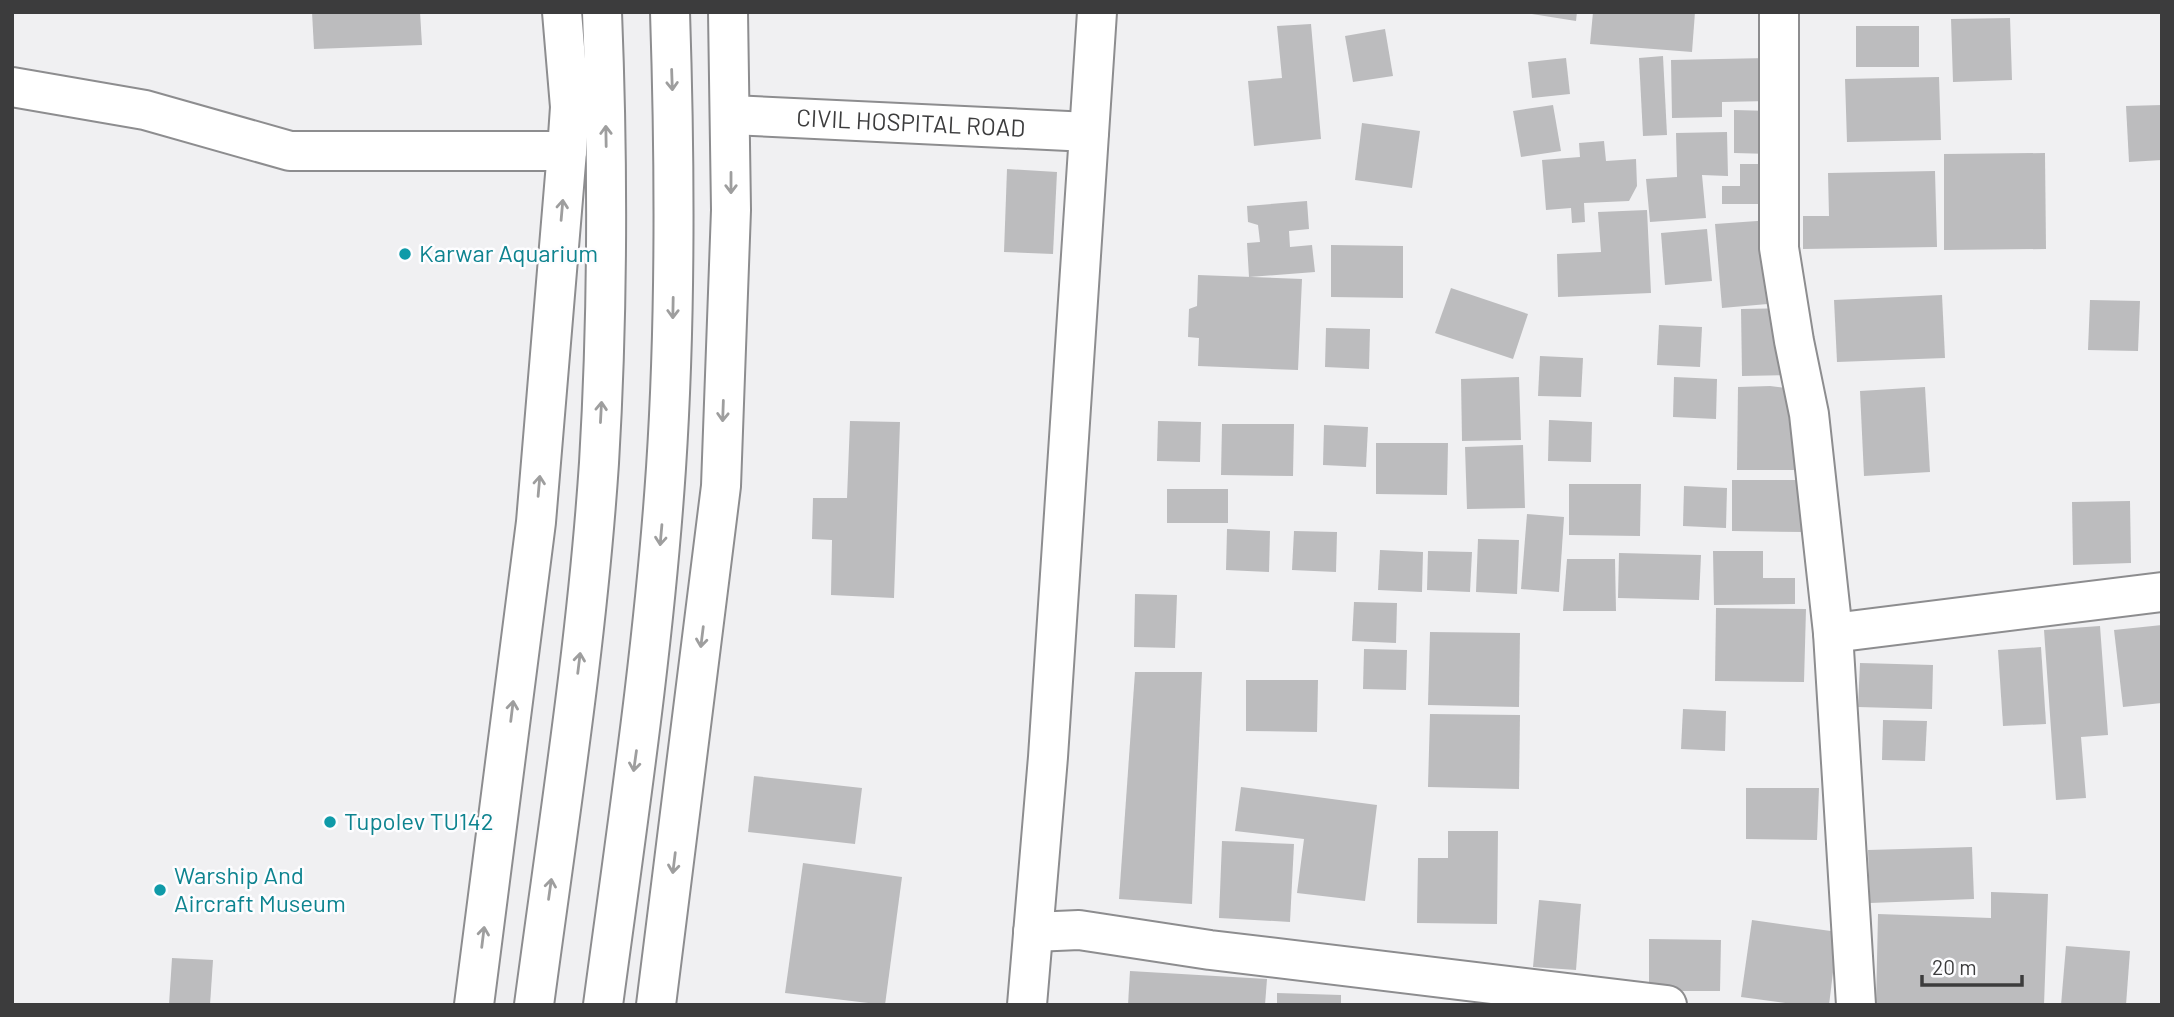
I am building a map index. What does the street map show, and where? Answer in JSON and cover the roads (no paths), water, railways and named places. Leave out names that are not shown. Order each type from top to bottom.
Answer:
[{"type":"main road","points":[[474,1005],[536,522],[567,151],[569,107],[562,12]]},
{"type":"main road","points":[[534,1005],[577,683],[599,463],[607,230],[602,12]]},
{"type":"main road","points":[[603,1005],[643,705],[666,468],[673,349],[675,230],[670,12]]},
{"type":"main road","points":[[656,1005],[721,486],[731,210],[728,12]]},
{"type":"main road","points":[[1027,1005],[1048,757],[1097,12]]},
{"type":"main road","points":[[1779,12],[1779,248],[1809,414],[1833,633],[1856,1005]]},
{"type":"main road","points":[[12,87],[145,110],[290,151],[567,151]]},
{"type":"main road","name":"CIVIL HOSPITAL ROAD","points":[[731,115],[1089,132]]},
{"type":"main road","points":[[1833,633],[2162,592]]},
{"type":"main road","points":[[1033,932],[1079,930],[1210,950],[1667,1005]]},
{"type":"place","name":"Karwar Aquarium","points":[[405,254]]},
{"type":"place","name":"Tupolev TU142","points":[[330,822]]},
{"type":"place","name":"Warship And Aircraft Museum","points":[[160,890]]}]
